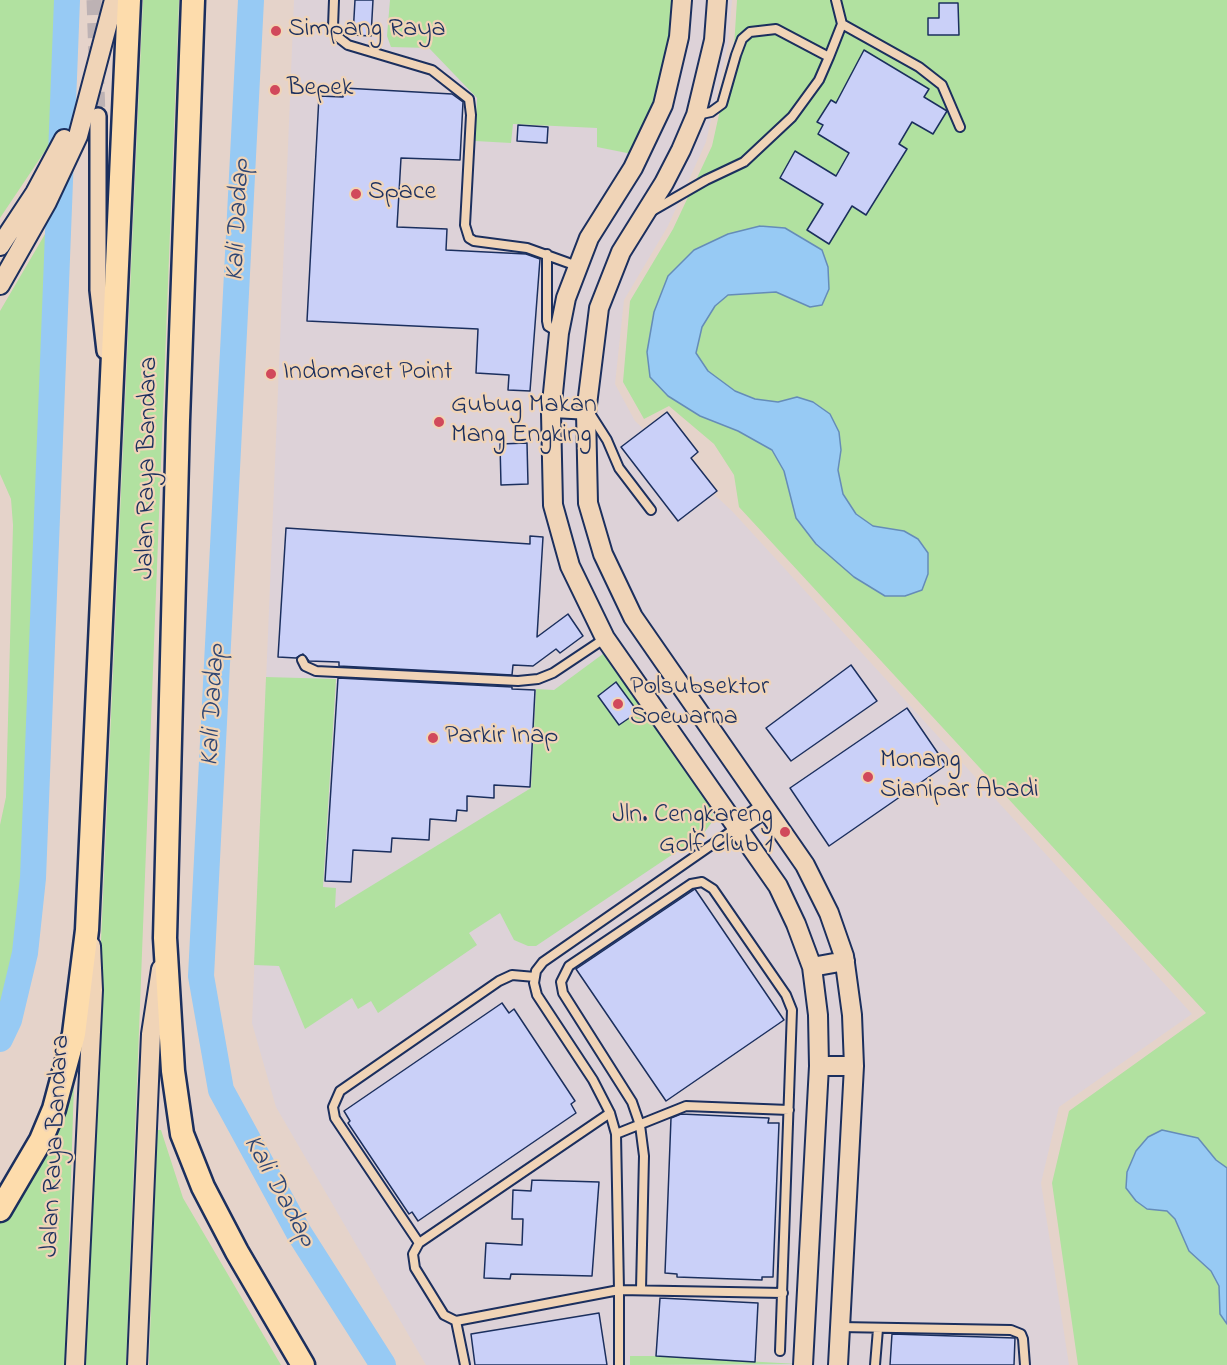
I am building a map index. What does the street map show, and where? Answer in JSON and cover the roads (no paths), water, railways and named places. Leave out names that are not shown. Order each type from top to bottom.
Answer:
[{"type":"main road","name":"Jalan Raya Bandara","points":[[0,1209],[41,1140],[54,1109],[74,1034],[87,930],[112,417],[129,0]]},
{"type":"main road","name":"Jalan Raya Bandara","points":[[194,0],[179,398],[165,938],[176,1102],[183,1134],[203,1187],[237,1252],[303,1365]]},
{"type":"street","points":[[0,285],[63,171],[78,136],[114,0]]},
{"type":"street","points":[[682,0],[679,37],[663,105],[650,137],[589,238],[577,266],[559,333],[551,413],[550,471],[556,516],[570,566],[605,638],[778,886],[796,924],[812,967],[818,1015],[819,1066],[803,1365]]},
{"type":"street","points":[[717,0],[714,40],[696,115],[677,158],[621,252],[600,308],[594,335],[586,413],[588,503],[603,554],[615,584],[633,617],[805,865],[829,913],[845,961],[852,1015],[854,1066],[838,1365]]},
{"type":"street","points":[[4,241],[55,159],[101,51]]},
{"type":"street","points":[[98,116],[98,290],[112,417]]},
{"type":"street","points":[[736,828],[765,808]]},
{"type":"street","name":"Jalan Raya Bandara","points":[[75,1365],[93,990],[93,955],[87,930]]},
{"type":"street","name":"Jalan Raya Bandara","points":[[137,1365],[151,1034],[165,938]]},
{"type":"street","points":[[812,967],[845,961]]},
{"type":"street","points":[[819,1066],[854,1066]]},
{"type":"lane","points":[[334,0],[333,27],[339,38],[348,45],[432,70],[469,99],[471,115],[465,225],[469,238],[474,241],[508,244],[547,254],[577,266]]},
{"type":"lane","points":[[641,218],[706,180],[744,162],[792,117],[819,80],[842,24],[836,0]]},
{"type":"lane","points":[[842,24],[920,68],[942,85],[960,127]]},
{"type":"lane","points":[[696,115],[711,112],[722,105],[742,39],[750,32],[776,29],[829,57]]},
{"type":"lane","points":[[547,254],[546,321],[548,326],[559,333]]},
{"type":"lane","points":[[551,413],[586,413],[595,419],[619,468],[651,510]]},
{"type":"lane","points":[[302,660],[305,666],[316,671],[518,681],[538,679],[553,673],[605,638]]},
{"type":"lane","points":[[619,1365],[616,1134],[610,1113],[593,1080],[537,995],[534,977],[543,962],[736,828]]},
{"type":"lane","points":[[641,1288],[644,1156],[640,1125],[632,1102],[563,993],[562,976],[569,966],[694,882],[706,884],[713,889],[790,1002],[793,1018],[780,1351]]},
{"type":"lane","points":[[419,1243],[335,1118],[334,1102],[340,1091],[499,981],[512,975],[534,977]]},
{"type":"lane","points":[[616,1134],[686,1106],[789,1110]]},
{"type":"lane","points":[[610,1113],[419,1243],[413,1254],[415,1268],[444,1315],[456,1321],[619,1290],[641,1288],[783,1293]]},
{"type":"lane","points":[[456,1321],[465,1365]]},
{"type":"lane","points":[[840,1327],[1011,1330],[1021,1334],[1024,1365]]},
{"type":"lane","points":[[875,1365],[878,1329]]},
{"type":"water","points":[[760,226],[785,228],[822,250],[828,267],[829,289],[822,305],[810,307],[776,292],[728,295],[715,306],[702,327],[696,353],[708,371],[735,391],[755,399],[778,402],[797,397],[813,402],[830,414],[839,432],[841,450],[838,470],[843,494],[856,514],[873,526],[904,531],[918,539],[928,553],[928,574],[922,590],[905,596],[885,596],[854,577],[816,544],[796,518],[784,471],[772,450],[738,431],[700,416],[668,396],[650,377],[647,352],[654,312],[668,276],[694,250],[728,234]]},
{"type":"water","points":[[1162,1130],[1198,1138],[1216,1160],[1227,1168],[1227,1324],[1220,1314],[1219,1286],[1211,1271],[1189,1251],[1175,1219],[1167,1211],[1147,1209],[1136,1201],[1126,1188],[1127,1172],[1136,1151],[1148,1137]]},
{"type":"waterway","name":"Kali Dadap","points":[[0,1039],[9,1020],[25,953],[33,878],[67,0]]},
{"type":"waterway","name":"Kali Dadap","points":[[251,0],[201,976],[221,1090],[299,1233],[383,1365]]},
{"type":"tunnel","points":[[94,0],[98,116]]},
{"type":"place","name":"Simpang Raya","points":[[276,31]]},
{"type":"place","name":"Bepek","points":[[275,90]]},
{"type":"place","name":"Space","points":[[356,194]]},
{"type":"place","name":"Indomaret Point","points":[[271,374]]},
{"type":"place","name":"Gubug Makan Mang Engking","points":[[439,422]]},
{"type":"place","name":"Polsubsektor Soewarna","points":[[618,704]]},
{"type":"place","name":"Parkir Inap","points":[[433,738]]},
{"type":"place","name":"Monang Sianipar Abadi","points":[[868,777]]},
{"type":"place","name":"Jln. Cengkareng Golf Club 1","points":[[785,832]]}]
